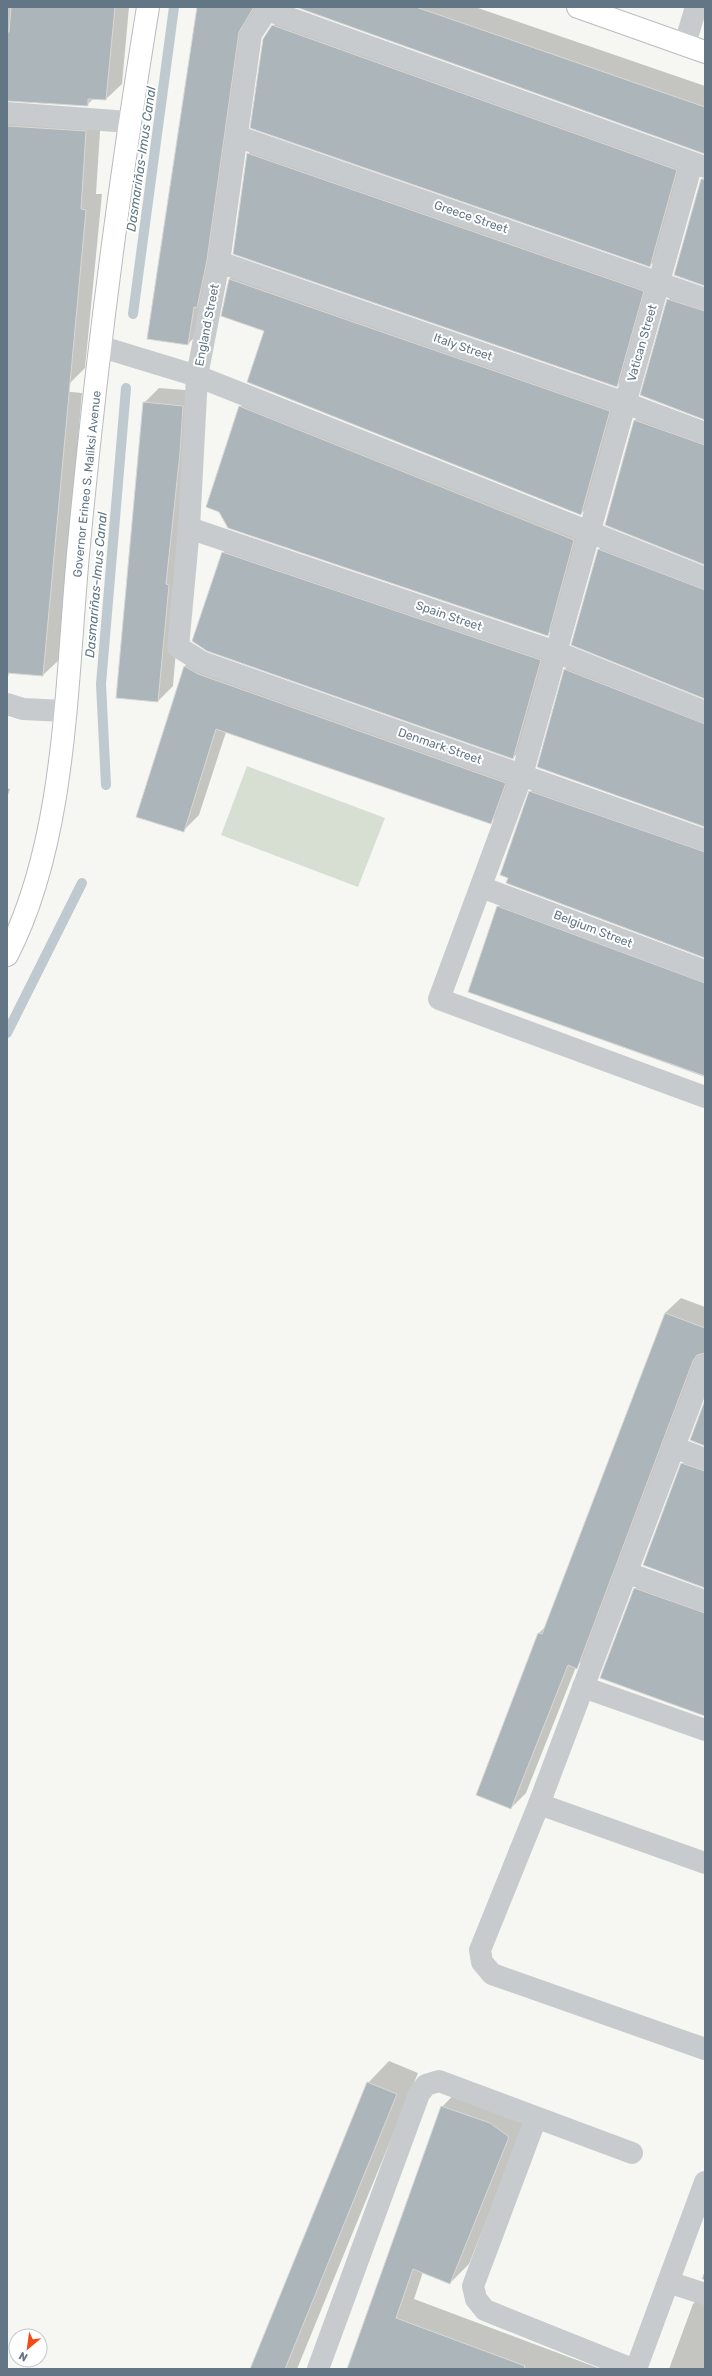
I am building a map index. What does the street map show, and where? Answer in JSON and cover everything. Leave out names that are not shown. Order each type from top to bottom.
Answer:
[{"type":"main road","name":"Governor Erineo S. Maliksi Avenue","points":[[7,955],[16,938],[40,869],[55,796],[79,542],[129,122],[148,7]]},
{"type":"main road","points":[[578,7],[695,48]]},
{"type":"street","points":[[695,48],[696,7]]},
{"type":"street","name":"England Street","points":[[178,647],[189,528],[197,376],[219,262],[251,34],[268,10],[699,165]]},
{"type":"street","points":[[7,113],[129,122]]},
{"type":"street","name":"Greece Street","points":[[236,136],[705,299]]},
{"type":"street","name":"Vatican Street","points":[[699,165],[659,283],[522,775],[439,999],[705,1097]]},
{"type":"street","name":"Italy Street","points":[[219,262],[625,403],[705,433]]},
{"type":"street","points":[[102,347],[197,376],[705,578]]},
{"type":"street","name":"Spain Street","points":[[189,528],[556,652],[705,712]]},
{"type":"street","name":"Denmark Street","points":[[178,647],[202,662],[705,840]]},
{"type":"street","points":[[7,704],[24,709],[64,711]]},
{"type":"street","name":"Belgium Street","points":[[481,887],[705,970]]},
{"type":"street","points":[[705,1365],[625,1572],[539,1804],[480,1950],[482,1962],[492,1974],[705,2049]]},
{"type":"street","points":[[673,1447],[705,1459]]},
{"type":"street","points":[[625,1572],[705,1601]]},
{"type":"street","points":[[583,1687],[705,1730]]},
{"type":"street","points":[[539,1804],[705,1863]]},
{"type":"street","points":[[318,2369],[419,2094],[426,2085],[439,2081],[632,2153]]},
{"type":"street","points":[[536,2118],[473,2286],[476,2299],[485,2310],[632,2369]]},
{"type":"street","points":[[636,2369],[705,2182]]},
{"type":"street","points":[[668,2282],[705,2294]]},
{"type":"shaded area","points":[[247,766],[385,818],[358,887],[221,835]]},
{"type":"building","points":[[11,7],[115,7],[106,100],[88,99],[88,106],[7,101],[7,32],[9,32]]},
{"type":"building","points":[[197,7],[254,7],[239,32],[207,260],[197,308],[194,307],[188,345],[147,339]]},
{"type":"building","points":[[296,7],[416,7],[705,107],[705,154]]},
{"type":"building","points":[[272,25],[677,170],[650,267],[250,128],[263,39]]},
{"type":"building","points":[[7,126],[86,131],[81,209],[86,210],[43,676],[7,673]]},
{"type":"building","points":[[247,153],[644,291],[617,387],[233,254]]},
{"type":"building","points":[[701,179],[705,179],[705,286],[674,275]]},
{"type":"building","points":[[229,279],[610,411],[581,515],[247,382],[264,331],[221,316]]},
{"type":"building","points":[[667,299],[705,311],[705,420],[640,395]]},
{"type":"building","points":[[143,402],[183,406],[180,453],[166,584],[169,585],[158,702],[116,698]]},
{"type":"building","points":[[239,406],[574,540],[548,636],[228,528],[219,512],[206,507]]},
{"type":"building","points":[[634,420],[705,445],[705,565],[605,525]]},
{"type":"building","points":[[598,549],[705,590],[705,699],[571,645]]},
{"type":"building","points":[[222,552],[541,660],[513,759],[207,651],[192,641]]},
{"type":"building","points":[[184,666],[198,674],[506,783],[491,824],[216,729],[184,832],[136,817]]},
{"type":"building","points":[[564,669],[705,724],[705,827],[537,767]]},
{"type":"building","points":[[529,791],[705,852],[705,958],[506,883],[508,878],[500,875]]},
{"type":"building","points":[[497,906],[705,983],[705,1076],[468,992]]},
{"type":"building","points":[[665,1313],[705,1328],[705,1353],[697,1355],[693,1361],[577,1669],[568,1665],[511,1809],[476,1795],[538,1633],[542,1634]]},
{"type":"building","points":[[705,1400],[705,1446],[690,1440]]},
{"type":"building","points":[[681,1463],[705,1471],[705,1588],[643,1565]]},
{"type":"building","points":[[634,1588],[705,1613],[705,1716],[600,1678]]},
{"type":"building","points":[[367,2082],[397,2094],[285,2369],[250,2369]]},
{"type":"building","points":[[441,2106],[490,2123],[509,2137],[450,2284],[413,2269],[396,2318],[525,2366],[524,2369],[347,2369]]},
{"type":"waterway","name":"Dasmariñas-Imus Canal","points":[[133,314],[174,7]]},
{"type":"waterway","name":"Dasmariñas-Imus Canal","points":[[106,785],[101,684],[126,388]]},
{"type":"waterway","name":"Dasmariñas-Imus Canal","points":[[7,1033],[82,883]]}]
